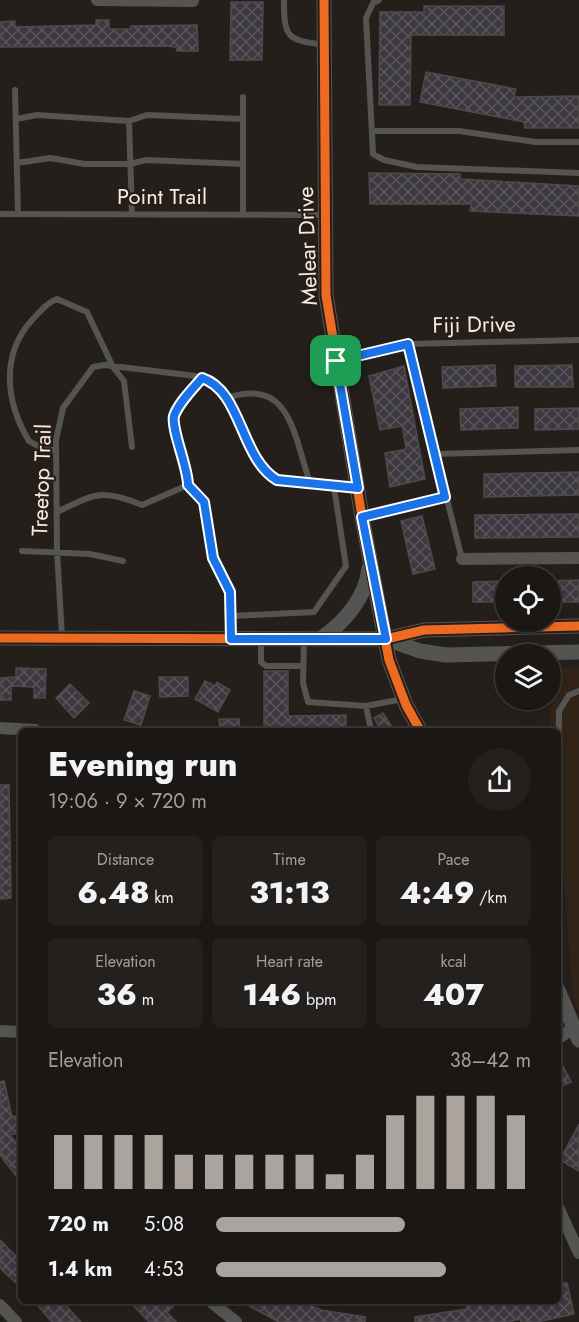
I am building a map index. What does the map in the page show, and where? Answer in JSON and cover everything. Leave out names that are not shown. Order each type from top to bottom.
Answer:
[{"type":"street","points":[[98,0],[193,1]]},
{"type":"street","name":"Melear Drive","points":[[324,0],[326,295],[362,517],[389,660],[403,699],[419,728]]},
{"type":"street","points":[[320,639],[348,615],[358,600],[368,579],[369,556]]},
{"type":"street","points":[[462,559],[579,558]]},
{"type":"street","points":[[0,638],[386,639],[424,630],[579,626]]},
{"type":"street","points":[[386,639],[420,651],[446,655],[579,652]]},
{"type":"street","points":[[0,728],[18,729]]},
{"type":"street","points":[[561,996],[577,1030],[561,1038]]},
{"type":"street","points":[[0,1031],[18,1032]]},
{"type":"street","points":[[561,1214],[579,1253]]},
{"type":"street","points":[[214,1304],[237,1322]]},
{"type":"street","points":[[0,1305],[16,1322]]},
{"type":"lane","points":[[284,0],[284,28],[287,34],[299,41],[324,45]]},
{"type":"lane","points":[[379,0],[373,3],[366,18],[373,154],[404,165],[579,173]]},
{"type":"lane","points":[[15,90],[18,214]]},
{"type":"lane","points":[[243,97],[243,214]]},
{"type":"lane","points":[[16,119],[37,115],[129,121],[147,115],[243,118]]},
{"type":"lane","points":[[129,121],[132,214]]},
{"type":"lane","points":[[373,130],[459,130],[535,142],[579,142]]},
{"type":"lane","points":[[17,163],[50,158],[85,164],[130,164],[146,160],[243,164]]},
{"type":"lane","name":"Point Trail","points":[[0,214],[324,215]]},
{"type":"lane","points":[[56,450],[45,450],[28,441],[10,395],[8,371],[15,347],[25,327],[46,304],[62,299],[87,312],[113,367],[124,381],[132,447]]},
{"type":"lane","name":"Fiji Drive","points":[[336,361],[408,344],[579,340]]},
{"type":"lane","points":[[408,344],[462,559]]},
{"type":"lane","name":"Treetop Trail","points":[[62,638],[57,551],[56,450],[59,422],[72,393],[93,367],[113,367],[202,378]]},
{"type":"lane","points":[[231,639],[230,592],[213,558],[204,502],[188,485],[188,472],[173,420],[177,410],[202,378],[220,388],[227,398],[252,452],[269,475],[277,480],[358,488]]},
{"type":"lane","points":[[227,398],[256,392],[272,397],[284,408],[310,483]]},
{"type":"lane","points":[[435,454],[579,450]]},
{"type":"lane","points":[[57,512],[95,494],[116,494],[142,505],[188,485]]},
{"type":"lane","points":[[231,616],[314,612],[346,566],[334,487]]},
{"type":"lane","points":[[362,517],[445,497]]},
{"type":"lane","points":[[22,551],[57,551],[123,561]]},
{"type":"lane","points":[[261,639],[261,662],[266,666],[302,666]]},
{"type":"lane","points":[[304,639],[302,666],[308,702],[366,706],[403,699]]},
{"type":"lane","points":[[559,728],[559,711],[569,695],[579,691]]},
{"type":"lane","points":[[366,706],[371,728]]},
{"type":"shaded area","points":[[561,668],[579,668],[579,1010],[573,997],[561,849],[561,728],[551,728],[550,710],[561,710]]},
{"type":"building","points":[[231,2],[263,2],[262,60],[230,60]]},
{"type":"building","points":[[424,6],[504,6],[504,35],[411,35],[410,105],[379,105],[380,12],[424,12]]},
{"type":"building","points":[[96,20],[109,20],[109,29],[131,29],[131,26],[197,25],[198,51],[177,51],[176,47],[167,46],[0,47],[0,22],[15,21],[15,27],[96,25]]},
{"type":"building","points":[[426,72],[516,89],[514,97],[579,96],[579,128],[525,128],[524,122],[420,102]]},
{"type":"building","points":[[369,173],[460,174],[460,179],[579,186],[579,216],[470,211],[471,204],[370,204]]},
{"type":"building","points":[[495,365],[496,386],[443,388],[442,367]]},
{"type":"building","points":[[572,365],[573,387],[515,387],[515,366]]},
{"type":"building","points":[[404,366],[425,479],[390,487],[385,453],[406,449],[403,430],[402,426],[380,430],[369,376]]},
{"type":"building","points":[[518,407],[518,428],[461,430],[460,409]]},
{"type":"building","points":[[579,408],[579,429],[535,430],[535,409]]},
{"type":"building","points":[[579,472],[579,495],[484,497],[484,474]]},
{"type":"building","points":[[579,514],[579,537],[475,538],[475,515]]},
{"type":"building","points":[[422,516],[435,569],[413,574],[401,521]]},
{"type":"building","points":[[579,580],[579,602],[561,602],[561,581]]},
{"type":"building","points":[[495,581],[495,602],[473,602],[473,582]]},
{"type":"building","points":[[16,668],[46,669],[45,698],[34,698],[34,687],[11,686],[11,700],[0,700],[0,678],[16,677]]},
{"type":"building","points":[[264,671],[288,671],[288,716],[346,715],[346,728],[264,728]]},
{"type":"building","points":[[159,677],[188,677],[188,696],[160,697]]},
{"type":"building","points":[[205,681],[215,686],[217,682],[230,690],[218,712],[195,699]]},
{"type":"building","points":[[70,684],[89,703],[74,718],[56,698]]},
{"type":"building","points":[[134,691],[150,696],[141,725],[124,720]]},
{"type":"building","points":[[383,713],[393,728],[380,728],[374,718]]},
{"type":"building","points":[[219,719],[239,719],[240,728],[220,728]]},
{"type":"building","points":[[0,785],[9,785],[11,898],[0,899]]},
{"type":"building","points":[[561,1062],[571,1082],[561,1087]]},
{"type":"building","points":[[4,1081],[12,1117],[15,1116],[18,1129],[18,1133],[10,1135],[18,1144],[18,1178],[0,1155],[0,1082]]},
{"type":"building","points":[[579,1124],[579,1171],[561,1161]]},
{"type":"building","points":[[0,1240],[18,1258],[18,1283],[0,1268]]},
{"type":"building","points":[[567,1283],[574,1314],[537,1322],[521,1322],[520,1319],[507,1322],[415,1322],[415,1317],[467,1309],[466,1304],[561,1304],[561,1284]]},
{"type":"building","points":[[36,1304],[65,1304],[81,1322],[52,1322]]},
{"type":"building","points":[[132,1304],[170,1304],[173,1307],[167,1312],[176,1322],[149,1322]]},
{"type":"building","points":[[245,1304],[307,1304],[321,1310],[365,1317],[365,1322],[279,1322]]},
{"type":"cycle path","points":[[324,0],[326,295],[362,517],[389,660],[406,705],[419,728]]},
{"type":"cycle path","points":[[0,638],[386,639],[424,630],[579,626]]},
{"type":"route","points":[[408,344],[445,497],[362,517],[386,639],[231,639],[230,592],[213,558],[204,502],[188,485],[188,472],[173,420],[177,410],[202,378],[209,380],[220,388],[227,398],[252,452],[269,475],[277,480],[346,489],[358,488],[336,361],[408,344]]}]
